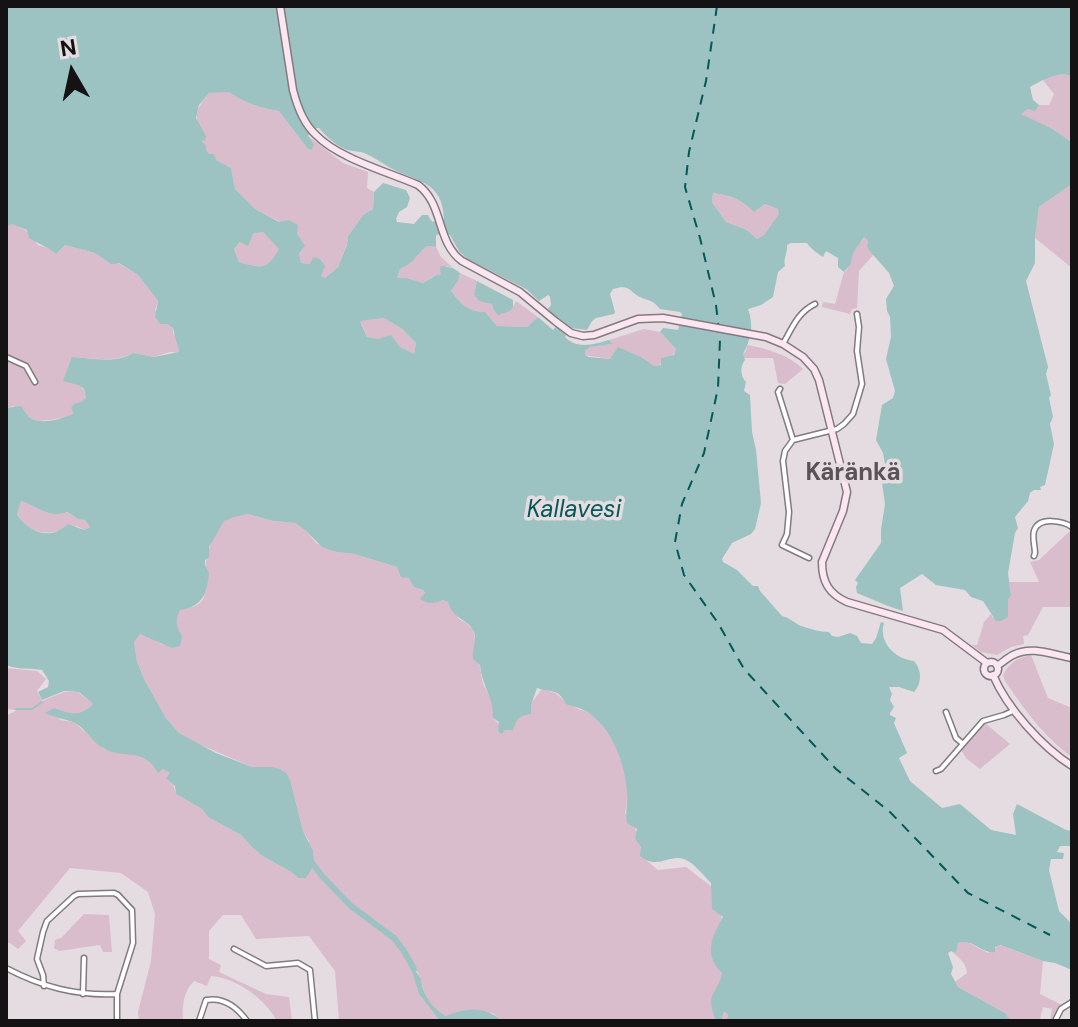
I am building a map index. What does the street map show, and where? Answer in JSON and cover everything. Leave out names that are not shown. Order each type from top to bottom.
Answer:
[{"type":"main road","points":[[280,6],[296,101],[306,123],[332,147],[418,185],[431,198],[453,255],[527,296],[571,333],[594,335],[638,319],[663,318],[766,337],[803,357],[814,369],[822,389],[847,492],[843,511],[822,562],[829,590],[847,602],[943,630],[987,663],[997,666]]},
{"type":"main road","points":[[993,675],[997,666],[1016,653],[1030,651],[1072,658]]},
{"type":"main road","points":[[987,663],[986,673],[993,675],[1035,734],[1072,766]]},
{"type":"street","points":[[783,344],[799,315],[815,304]]},
{"type":"street","points":[[809,558],[782,545],[789,517],[783,461],[787,447],[793,440],[839,427],[853,414],[862,384],[857,314]]},
{"type":"street","points":[[6,357],[26,366],[35,382]]},
{"type":"street","points":[[780,389],[778,392],[793,440]]},
{"type":"street","points":[[1034,556],[1036,527],[1044,522],[1065,523],[1072,527]]},
{"type":"street","points":[[936,771],[983,721],[1015,709]]},
{"type":"street","points":[[946,712],[956,738],[962,743]]},
{"type":"street","points":[[44,986],[37,959],[47,921],[78,894],[114,893],[132,910],[133,943],[117,994],[117,1021]]},
{"type":"street","points":[[234,949],[266,966],[298,963],[310,970],[315,1021]]},
{"type":"street","points":[[83,994],[84,958]]},
{"type":"street","points":[[6,968],[44,986],[83,994],[117,994]]},
{"type":"street","points":[[199,1021],[206,1000],[211,998],[234,1006],[247,1021]]},
{"type":"street","points":[[1055,1021],[1061,1009],[1072,1002]]},
{"type":"shaded area","points":[[1049,76],[1072,76],[1072,135],[1069,140],[1020,114],[1028,109],[1035,110],[1039,105],[1049,105],[1054,94],[1043,80]]},
{"type":"shaded area","points":[[228,91],[252,104],[279,111],[307,148],[310,142],[308,136],[343,163],[368,172],[367,188],[374,192],[373,209],[363,215],[348,236],[338,267],[325,278],[310,264],[301,263],[299,253],[280,222],[255,209],[235,189],[231,168],[215,160],[214,154],[209,154],[202,142],[197,120],[200,105],[209,93]]},
{"type":"shaded area","points":[[1072,184],[1072,268],[1035,238],[1039,207]]},
{"type":"shaded area","points":[[713,193],[735,199],[754,212],[765,204],[778,209],[780,214],[764,235],[757,239],[747,230],[726,222],[712,202]]},
{"type":"shaded area","points":[[12,223],[27,231],[38,245],[56,254],[65,245],[95,253],[138,275],[158,301],[155,310],[174,329],[179,353],[170,352],[154,357],[133,353],[112,359],[72,357],[78,385],[84,390],[86,398],[74,413],[38,421],[14,406],[6,408],[6,227]]},
{"type":"shaded area","points":[[263,232],[280,249],[271,261],[263,266],[239,262],[234,249],[240,242]]},
{"type":"shaded area","points":[[864,237],[874,254],[859,271],[857,308],[852,309],[850,314],[822,307],[823,302],[835,304],[844,272],[856,246]]},
{"type":"shaded area","points":[[427,246],[436,247],[441,257],[453,268],[447,266],[441,275],[435,275],[423,283],[397,278],[400,269],[412,262]]},
{"type":"shaded area","points":[[460,273],[477,281],[474,294],[492,304],[513,307],[516,301],[538,317],[527,327],[497,326],[485,312],[465,306],[451,291]]},
{"type":"shaded area","points":[[384,318],[402,329],[416,343],[414,355],[400,347],[367,337],[358,321]]},
{"type":"shaded area","points":[[644,329],[660,332],[676,349],[673,356],[653,366],[641,357],[610,359],[584,355],[590,347],[611,344],[609,340]]},
{"type":"shaded area","points":[[747,345],[777,353],[803,369],[785,384],[778,383],[773,358],[744,358]]},
{"type":"shaded area","points":[[21,501],[48,513],[66,512],[86,520],[90,527],[84,530],[77,526],[52,532],[38,531],[17,515]]},
{"type":"shaded area","points":[[248,514],[295,523],[316,543],[337,552],[397,567],[414,587],[423,590],[424,596],[434,603],[448,602],[459,619],[473,629],[483,684],[494,705],[493,718],[505,730],[523,715],[541,690],[556,694],[601,723],[622,759],[627,786],[625,813],[637,833],[641,856],[658,870],[686,867],[712,887],[726,932],[745,1021],[503,1021],[492,1013],[446,1016],[429,1002],[417,971],[414,975],[419,994],[440,1021],[339,1021],[335,971],[309,936],[256,939],[241,915],[223,915],[209,931],[209,959],[221,965],[219,972],[266,994],[289,997],[292,1021],[277,1021],[249,991],[231,981],[211,976],[207,986],[194,981],[188,990],[183,1005],[183,1021],[139,1021],[138,1012],[151,961],[155,914],[148,892],[121,873],[70,868],[18,931],[26,941],[18,949],[6,943],[6,715],[16,710],[6,709],[6,668],[37,671],[46,679],[37,691],[42,701],[64,692],[78,692],[93,704],[74,713],[54,709],[60,720],[74,722],[104,749],[136,754],[149,760],[156,769],[163,768],[170,773],[176,794],[241,835],[261,855],[298,878],[309,841],[303,831],[291,783],[272,767],[252,767],[179,733],[166,718],[144,679],[134,642],[139,634],[163,645],[177,627],[176,617],[180,609],[190,608],[203,599],[208,554],[220,526],[229,518]]},
{"type":"shaded area","points":[[1071,530],[1072,607],[1043,607],[1028,635],[1023,636],[1024,644],[997,655],[981,652],[972,645],[977,645],[984,622],[991,614],[993,618],[1007,608],[1011,596],[1009,582],[1039,582],[1030,562],[1039,560]]},
{"type":"shaded area","points":[[1031,655],[1048,698],[1072,708],[1072,757],[1043,731],[1005,681],[1003,675],[1011,664]]},
{"type":"shaded area","points":[[985,723],[1010,744],[980,769],[961,750]]},
{"type":"shaded area","points":[[84,914],[109,915],[112,952],[103,952],[100,945],[59,951],[54,948],[55,940],[61,938]]},
{"type":"shaded area","points":[[965,941],[988,953],[999,945],[1043,961],[1040,994],[1062,1005],[1054,1021],[1050,1021],[1052,1009],[1043,1007],[1040,1019],[1043,1021],[1011,1021],[1005,1013],[958,987],[955,982],[967,973],[962,960],[951,951],[955,953],[958,943]]},
{"type":"water","name":"Kallavesi","points":[[6,6],[1072,6],[1072,76],[1056,75],[1030,87],[1033,100],[1039,105],[1035,111],[1028,109],[1021,114],[1072,142],[1072,184],[1039,207],[1035,263],[1026,281],[1048,367],[1046,374],[1051,395],[1053,417],[1050,424],[1054,444],[1045,485],[1040,487],[1041,490],[1030,493],[1028,501],[1015,517],[1018,528],[1008,573],[1011,596],[1008,599],[1008,617],[996,621],[983,601],[971,597],[965,590],[936,585],[922,574],[900,588],[903,611],[857,593],[858,583],[855,580],[881,543],[885,504],[881,476],[886,470],[883,453],[876,440],[882,405],[893,398],[895,391],[886,359],[891,337],[886,299],[894,286],[889,273],[869,250],[864,237],[844,272],[838,267],[838,258],[826,251],[823,257],[807,243],[787,245],[785,266],[778,272],[773,297],[748,309],[751,332],[741,371],[746,382],[744,391],[750,395],[761,503],[755,529],[732,543],[722,559],[753,586],[758,586],[782,616],[801,626],[838,637],[850,633],[857,636],[861,643],[872,644],[881,622],[884,623],[886,643],[900,657],[914,661],[920,672],[920,681],[914,692],[889,687],[894,707],[890,715],[896,718],[894,723],[907,753],[899,758],[910,781],[942,808],[960,804],[991,830],[1016,835],[1013,814],[1017,804],[1072,831],[1072,846],[1060,846],[1057,852],[1064,853],[1063,859],[1051,859],[1049,870],[1059,911],[1072,924],[1072,970],[1000,945],[995,947],[995,952],[990,952],[963,942],[958,943],[956,953],[948,953],[953,967],[951,974],[958,987],[1005,1013],[1011,1021],[727,1021],[728,1014],[724,1011],[721,1021],[716,1021],[711,1004],[722,973],[713,959],[711,945],[723,917],[712,909],[711,883],[686,860],[675,858],[653,862],[640,856],[641,847],[635,838],[637,829],[627,823],[624,770],[605,729],[587,711],[566,704],[556,693],[537,688],[531,714],[521,717],[513,730],[505,730],[502,734],[498,731],[499,722],[493,718],[480,665],[473,659],[474,632],[453,612],[448,602],[432,603],[420,599],[425,593],[423,590],[414,587],[409,578],[401,577],[397,567],[322,547],[295,523],[248,514],[224,521],[205,560],[209,573],[205,593],[194,606],[180,610],[178,614],[178,629],[182,636],[180,646],[172,648],[140,634],[134,642],[144,679],[166,718],[179,733],[216,753],[252,767],[272,767],[287,774],[303,831],[313,851],[314,865],[306,878],[298,878],[261,855],[241,835],[176,794],[175,786],[166,778],[170,773],[163,769],[158,773],[140,756],[103,748],[75,723],[45,713],[54,708],[79,713],[93,704],[79,692],[64,691],[42,700],[38,692],[48,687],[49,681],[42,670],[6,665],[6,408],[21,406],[29,417],[39,421],[74,413],[71,408],[74,404],[86,398],[84,389],[63,381],[72,357],[111,359],[133,353],[154,357],[179,352],[174,329],[168,324],[160,324],[155,317],[158,301],[138,275],[119,263],[111,264],[95,253],[65,245],[56,254],[29,238],[27,230],[12,224],[6,227]],"holes":[[[229,92],[252,104],[279,111],[311,150],[314,145],[308,136],[319,128],[330,140],[347,150],[365,153],[426,184],[439,197],[444,219],[432,222],[428,215],[422,215],[414,224],[397,222],[399,212],[407,207],[410,198],[406,190],[383,183],[374,192],[373,209],[363,215],[348,236],[338,267],[325,278],[321,276],[325,266],[320,259],[313,257],[310,264],[301,263],[299,253],[305,246],[297,234],[298,225],[289,220],[279,222],[255,209],[235,189],[231,168],[216,160],[214,154],[209,154],[202,142],[206,136],[196,118],[199,105],[209,93]],[[713,193],[735,199],[754,212],[765,204],[778,209],[779,214],[764,235],[757,239],[747,230],[726,222],[712,202]],[[263,232],[279,249],[271,261],[258,266],[239,262],[234,249],[240,242],[248,246],[253,234]],[[436,235],[450,235],[467,259],[526,289],[539,301],[548,295],[551,305],[548,309],[560,321],[553,330],[538,317],[527,327],[497,326],[485,312],[465,306],[451,291],[460,273],[453,268],[442,266],[441,275],[423,283],[397,278],[400,269],[412,262],[427,246],[436,247]],[[622,287],[660,309],[680,312],[678,330],[663,328],[660,332],[676,349],[674,355],[661,358],[661,365],[654,366],[618,347],[610,359],[589,357],[585,351],[590,347],[612,344],[609,340],[581,345],[565,337],[571,328],[587,330],[596,318],[614,314],[610,294],[613,289]],[[384,318],[402,329],[416,343],[414,354],[400,347],[391,335],[378,339],[367,337],[360,321]],[[21,501],[48,513],[67,512],[85,520],[90,527],[84,530],[68,524],[54,532],[41,533],[17,515]]]},
{"type":"water","points":[[477,281],[513,300],[510,311],[498,315],[492,304],[479,301],[474,294]]},
{"type":"water","points":[[414,969],[429,1000],[446,1016],[476,1010],[503,1021],[440,1021],[419,994]]},
{"type":"waterway","points":[[16,709],[32,709],[42,702]]},
{"type":"waterway","points":[[310,860],[351,906],[394,938],[414,969]]},
{"type":"ferry route","points":[[717,6],[685,187],[716,305],[720,339],[718,388],[704,453],[682,504],[675,542],[684,575],[718,623],[744,669],[836,769],[890,812],[968,893],[1050,935]]},
{"type":"district","name":"Käränkä","points":[[853,474]]}]
